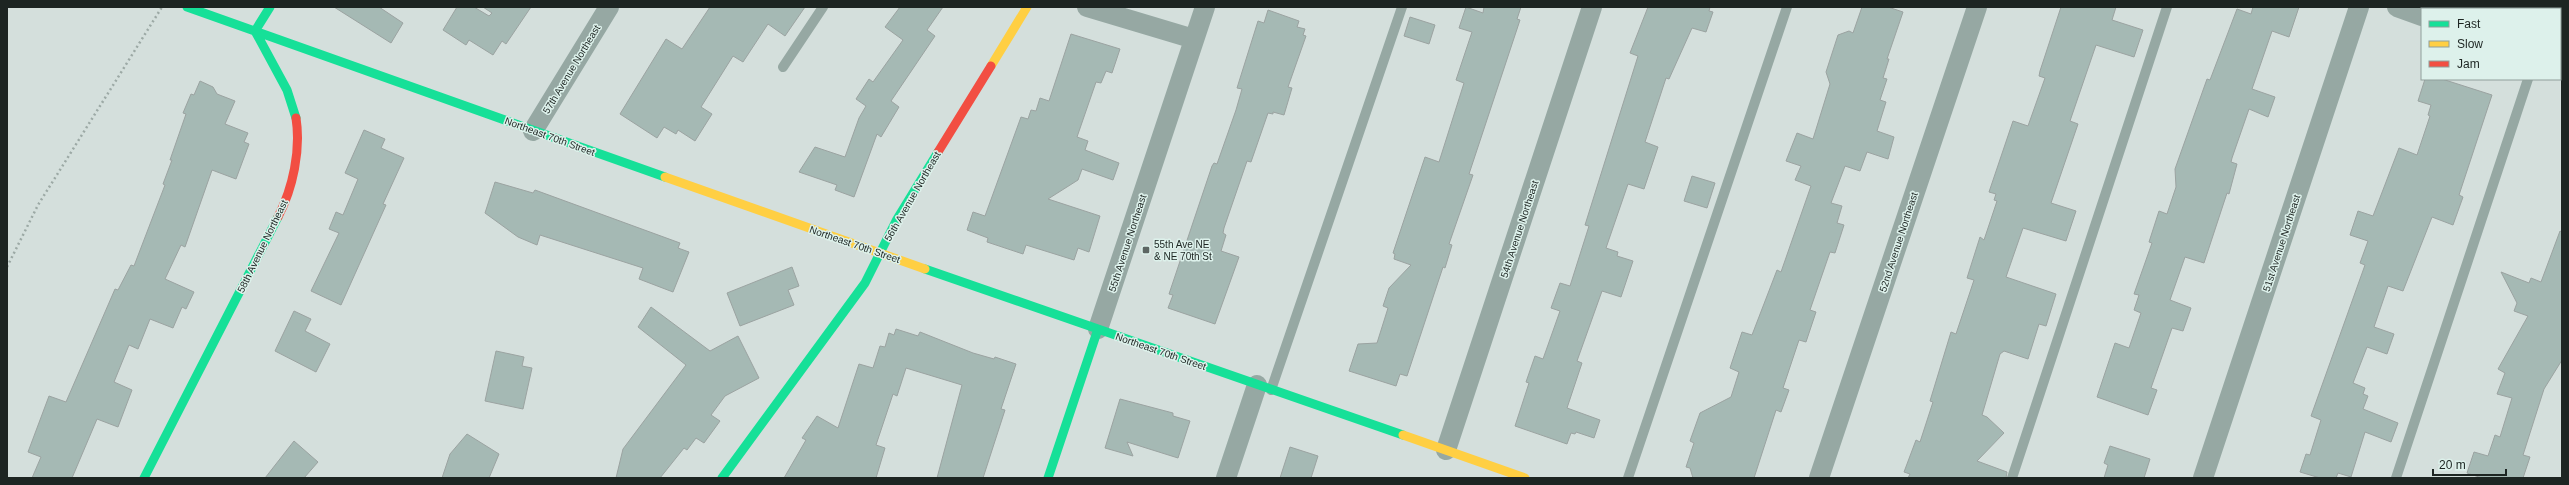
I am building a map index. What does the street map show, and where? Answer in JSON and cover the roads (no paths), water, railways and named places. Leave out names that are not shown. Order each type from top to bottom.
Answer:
[{"type":"street","name":"Northeast 70th Street","points":[[186,7],[879,253],[1446,450],[1519,477]]},
{"type":"street","points":[[255,31],[270,7]]},
{"type":"street","name":"57th Avenue Northeast","points":[[533,131],[609,7]]},
{"type":"street","name":"56th Avenue Northeast","points":[[722,478],[865,283],[897,218],[1027,7]]},
{"type":"street","points":[[1087,7],[1194,39]]},
{"type":"street","name":"55th Avenue Northeast","points":[[1048,478],[1205,7]]},
{"type":"street","name":"54th Avenue Northeast","points":[[1446,450],[1592,7]]},
{"type":"street","name":"52nd Avenue Northeast","points":[[1820,478],[1977,7]]},
{"type":"street","name":"51st Avenue Northeast","points":[[2203,478],[2359,7]]},
{"type":"street","points":[[2397,7],[2421,16]]},
{"type":"street","name":"58th Avenue Northeast","points":[[144,478],[284,206],[294,172],[298,128],[289,92],[255,31]]},
{"type":"street","points":[[1226,478],[1264,387]]},
{"type":"lane","points":[[783,67],[823,7]]},
{"type":"lane","points":[[1264,387],[1402,7]]},
{"type":"lane","points":[[1628,478],[1787,7]]},
{"type":"lane","points":[[2012,478],[2167,7]]},
{"type":"lane","points":[[2396,478],[2528,80]]},
{"type":"place","name":"55th Ave NE & NE 70th St","points":[[1146,250]]}]
